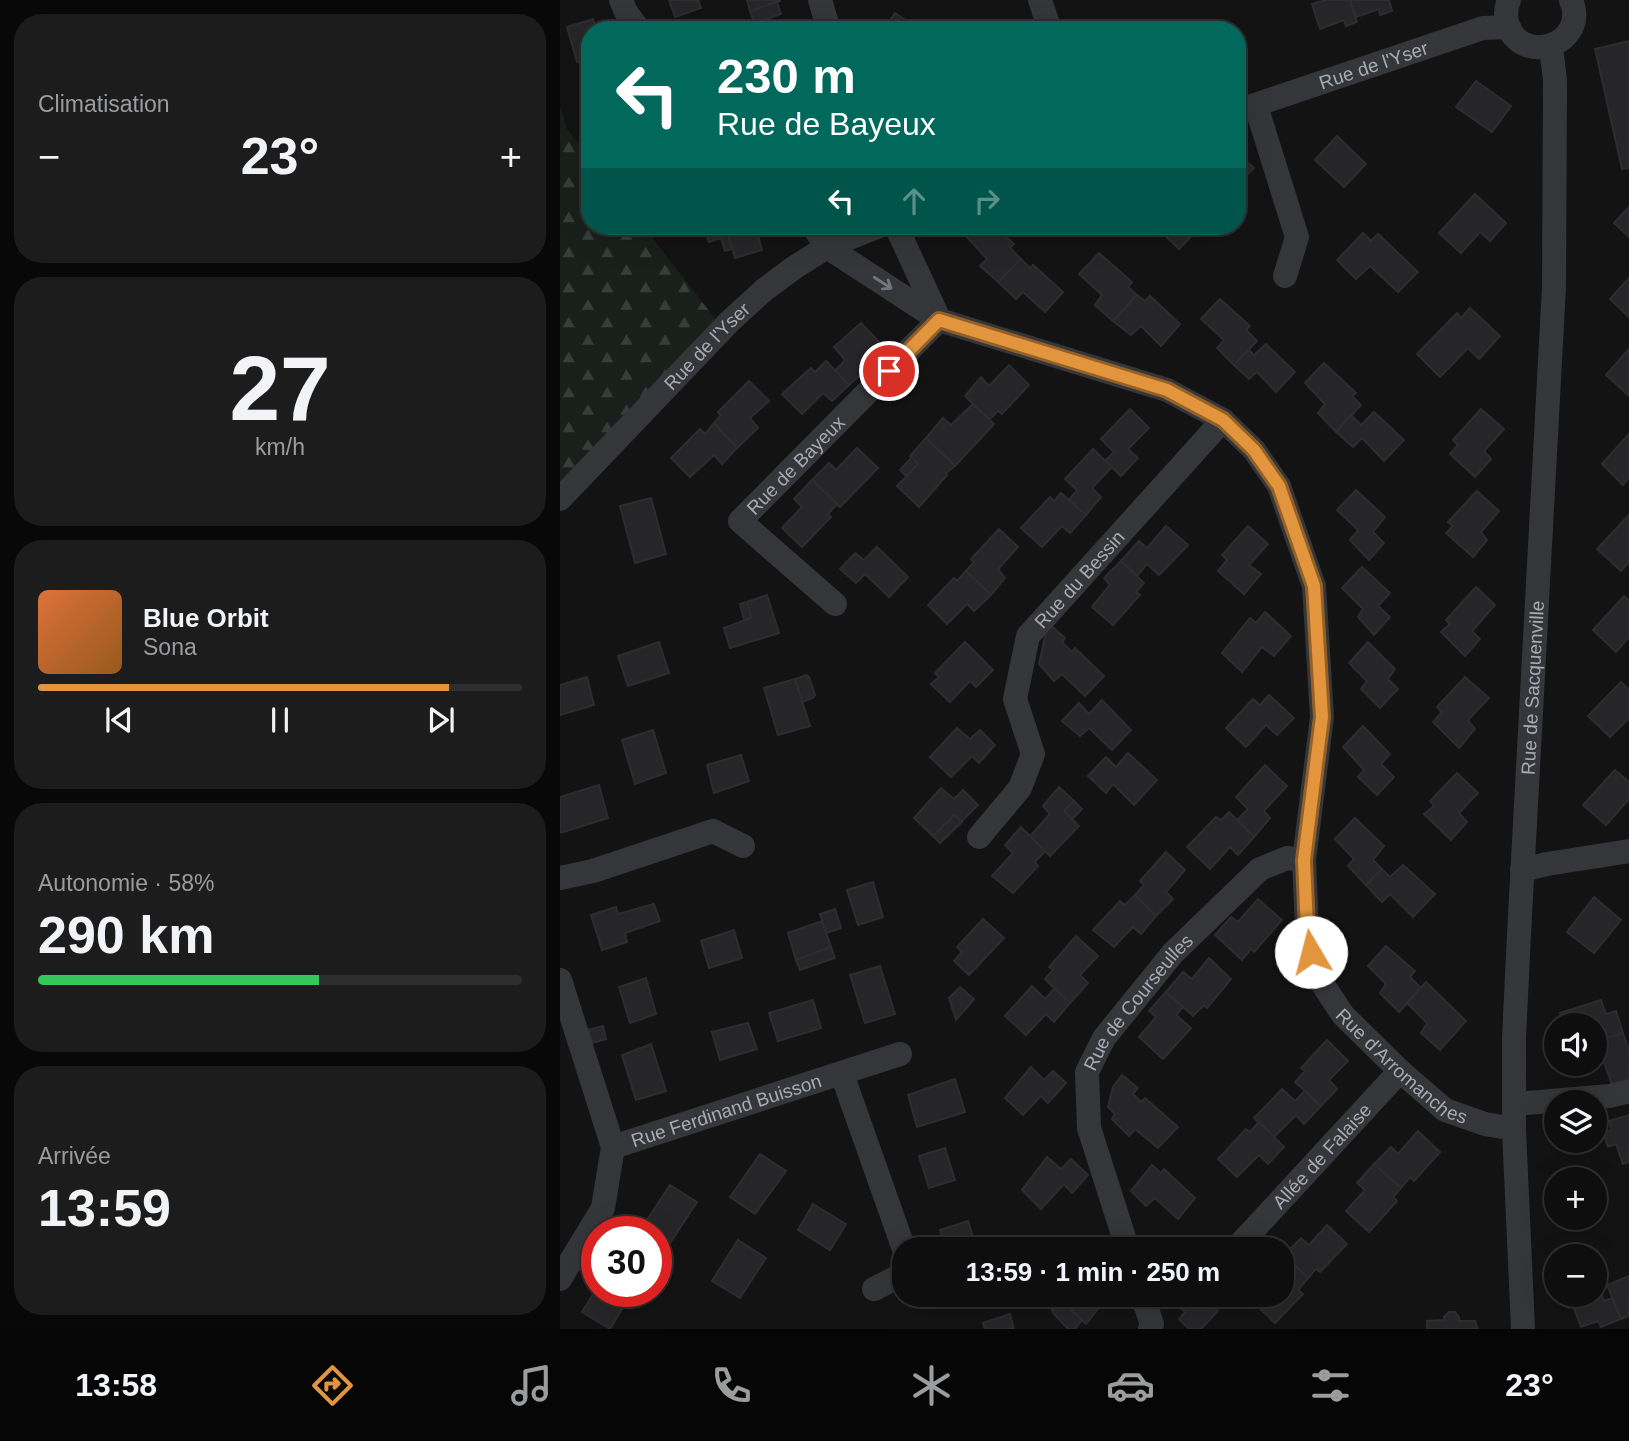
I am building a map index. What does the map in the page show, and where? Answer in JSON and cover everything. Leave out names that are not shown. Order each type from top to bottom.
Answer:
[{"type":"street","points":[[621,0],[632,21]]},
{"type":"street","points":[[820,0],[827,21]]},
{"type":"street","points":[[1040,0],[1047,21]]},
{"type":"street","points":[[1509,0],[1506,16],[1508,27],[1515,37],[1535,47],[1548,47],[1565,37],[1574,17],[1574,1]]},
{"type":"street","name":"Rue de l'Yser","points":[[1247,108],[1483,28],[1508,27]]},
{"type":"street","name":"Rue de Sacquenville","points":[[1523,1329],[1514,1129],[1515,1012],[1554,287],[1555,80],[1548,47]]},
{"type":"street","points":[[1247,108],[1297,237],[1285,276]]},
{"type":"street","points":[[819,235],[827,247]]},
{"type":"street","name":"Rue de l'Yser","points":[[560,499],[729,322],[764,290],[827,247],[857,235]]},
{"type":"street","points":[[900,235],[939,320]]},
{"type":"street","name":"Rue d'Arromanches","points":[[827,247],[939,320],[1167,390],[1223,420],[1254,450],[1279,486],[1314,586],[1322,717],[1304,860],[1307,929],[1316,974],[1343,1015],[1445,1110],[1485,1124],[1514,1129]]},
{"type":"street","name":"Rue de Bayeux","points":[[835,604],[740,521],[939,320]]},
{"type":"street","name":"Rue du Bessin","points":[[979,837],[1020,788],[1033,754],[1015,699],[1028,636],[1223,420]]},
{"type":"street","points":[[560,878],[593,871],[713,831],[743,846]]},
{"type":"street","points":[[1522,870],[1629,851]]},
{"type":"street","name":"Rue de Courseulles","points":[[1124,1237],[1089,1128],[1087,1072],[1104,1038],[1173,953],[1260,869],[1287,858],[1304,860]]},
{"type":"street","points":[[560,980],[612,1147],[603,1208],[560,1279]]},
{"type":"street","name":"Rue Ferdinand Buisson","points":[[612,1147],[900,1054]]},
{"type":"street","name":"Allée de Falaise","points":[[1247,1237],[1401,1071]]},
{"type":"street","name":"Rue Ferdinand Buisson","points":[[842,1074],[900,1237]]},
{"type":"street","points":[[1514,1104],[1610,1097],[1629,1091]]},
{"type":"street","points":[[874,1289],[892,1280]]},
{"type":"street","points":[[1146,1307],[1152,1324],[1150,1329]]},
{"type":"green space","points":[[560,106],[567,129],[581,147],[581,235],[650,235],[717,321],[560,493]]},
{"type":"building","points":[[669,0],[698,0],[701,8],[675,17]]},
{"type":"building","points":[[747,0],[779,0],[780,1],[750,11]]},
{"type":"building","points":[[1326,0],[1350,0],[1357,22],[1346,26],[1344,20],[1320,29],[1312,4]]},
{"type":"building","points":[[1350,0],[1389,0],[1392,11],[1380,15],[1379,9],[1356,17]]},
{"type":"building","points":[[777,2],[781,14],[753,21],[750,11]]},
{"type":"building","points":[[895,13],[907,21],[889,21]]},
{"type":"building","points":[[581,23],[581,61],[577,62],[567,27]]},
{"type":"building","points":[[1629,41],[1629,168],[1622,169],[1595,49]]},
{"type":"building","points":[[1476,81],[1511,106],[1492,132],[1456,107]]},
{"type":"building","points":[[1337,136],[1366,164],[1344,187],[1315,160]]},
{"type":"building","points":[[1246,161],[1254,168],[1246,176]]},
{"type":"building","points":[[1475,194],[1506,223],[1490,241],[1480,232],[1461,253],[1439,233]]},
{"type":"building","points":[[1629,207],[1629,237],[1614,223]]},
{"type":"building","points":[[1363,233],[1371,241],[1378,234],[1418,272],[1398,292],[1370,266],[1356,279],[1337,260]]},
{"type":"building","points":[[706,235],[728,235],[732,249],[725,251],[721,238],[709,242]]},
{"type":"building","points":[[729,235],[758,235],[762,250],[735,258]]},
{"type":"building","points":[[1004,235],[1014,244],[1010,248],[1021,259],[998,282],[980,266],[987,259],[966,236]]},
{"type":"building","points":[[1164,235],[1192,235],[1179,249]]},
{"type":"building","points":[[1099,253],[1132,282],[1128,287],[1137,295],[1113,321],[1095,305],[1102,295],[1079,274]]},
{"type":"building","points":[[1021,259],[1030,268],[1033,265],[1063,292],[1045,312],[1023,292],[1016,299],[998,282]]},
{"type":"building","points":[[1629,278],[1629,317],[1610,299]]},
{"type":"building","points":[[1137,295],[1145,301],[1150,296],[1180,324],[1161,346],[1141,326],[1131,335],[1113,321]]},
{"type":"building","points":[[1220,299],[1250,326],[1246,330],[1257,341],[1234,365],[1217,348],[1224,340],[1201,319]]},
{"type":"building","points":[[1470,308],[1500,336],[1479,359],[1468,348],[1440,377],[1417,354],[1457,313],[1461,318]]},
{"type":"building","points":[[861,323],[880,343],[860,361],[866,370],[849,385],[835,371],[845,360],[834,347]]},
{"type":"building","points":[[1266,344],[1295,372],[1276,392],[1257,372],[1249,379],[1234,365],[1249,350],[1254,355]]},
{"type":"building","points":[[1629,349],[1629,394],[1628,395],[1606,375]]},
{"type":"building","points":[[826,361],[849,385],[832,401],[823,393],[802,414],[782,394],[811,368],[815,372]]},
{"type":"building","points":[[1324,363],[1356,393],[1352,396],[1361,405],[1336,432],[1318,413],[1325,404],[1305,383]]},
{"type":"building","points":[[1009,365],[1029,385],[1002,414],[998,411],[989,420],[965,396],[981,377],[989,386]]},
{"type":"building","points":[[749,381],[769,401],[750,418],[758,428],[737,448],[714,423],[721,415],[718,412]]},
{"type":"building","points":[[973,404],[994,424],[955,466],[926,438],[943,418],[951,425]]},
{"type":"building","points":[[1130,409],[1149,428],[1128,449],[1138,458],[1121,476],[1105,461],[1114,452],[1101,439]]},
{"type":"building","points":[[1481,409],[1504,429],[1484,451],[1491,459],[1475,477],[1450,454],[1458,445],[1453,440]]},
{"type":"building","points":[[1374,412],[1404,440],[1384,461],[1362,438],[1353,447],[1336,432],[1351,415],[1361,425]]},
{"type":"building","points":[[714,423],[737,448],[722,464],[714,455],[690,477],[671,458],[700,429],[705,434]]},
{"type":"building","points":[[1629,434],[1629,478],[1623,485],[1602,464]]},
{"type":"building","points":[[926,438],[955,466],[946,473],[919,507],[897,486],[918,464],[910,456]]},
{"type":"building","points":[[857,448],[878,468],[840,507],[812,480],[829,463],[836,470]]},
{"type":"building","points":[[1093,449],[1112,467],[1092,488],[1101,497],[1086,515],[1069,500],[1077,490],[1065,479]]},
{"type":"building","points":[[912,457],[918,464],[906,476],[900,470]]},
{"type":"building","points":[[812,480],[837,504],[828,514],[831,517],[802,547],[782,528],[802,507],[794,499]]},
{"type":"building","points":[[1356,490],[1385,517],[1373,532],[1384,543],[1369,560],[1350,540],[1358,530],[1337,510]]},
{"type":"building","points":[[1477,491],[1499,511],[1481,532],[1487,540],[1473,557],[1446,533],[1453,526],[1448,522]]},
{"type":"building","points":[[1061,493],[1086,515],[1070,533],[1062,526],[1042,547],[1021,528],[1050,497],[1054,501]]},
{"type":"building","points":[[651,498],[666,554],[635,563],[620,506]]},
{"type":"building","points":[[1629,515],[1629,562],[1621,571],[1597,549]]},
{"type":"building","points":[[1166,526],[1188,545],[1159,575],[1147,564],[1137,576],[1121,561],[1139,541],[1147,548]]},
{"type":"building","points":[[1248,526],[1268,544],[1249,565],[1261,574],[1244,594],[1218,571],[1227,560],[1222,555]]},
{"type":"building","points":[[999,529],[1018,547],[998,569],[1005,578],[991,595],[966,571],[974,562],[971,559]]},
{"type":"building","points":[[877,547],[908,577],[889,597],[865,574],[856,583],[840,569],[855,553],[864,560]]},
{"type":"building","points":[[1121,561],[1144,583],[1136,592],[1140,595],[1113,625],[1092,607],[1110,585],[1104,578]]},
{"type":"building","points":[[1362,567],[1390,593],[1378,606],[1390,617],[1374,635],[1358,617],[1363,609],[1342,588]]},
{"type":"building","points":[[966,571],[991,595],[974,611],[967,604],[947,624],[928,605],[954,578],[957,581]]},
{"type":"building","points":[[1476,587],[1495,605],[1472,631],[1480,639],[1465,656],[1441,632],[1450,624],[1446,620]]},
{"type":"building","points":[[767,595],[779,633],[730,648],[724,628],[751,618],[747,602]]},
{"type":"building","points":[[1624,596],[1629,600],[1629,637],[1616,652],[1593,630]]},
{"type":"building","points":[[747,602],[751,618],[744,620],[740,604]]},
{"type":"building","points":[[1265,612],[1291,636],[1274,656],[1262,647],[1242,672],[1222,653],[1250,618],[1256,623]]},
{"type":"building","points":[[1050,625],[1065,638],[1062,642],[1072,652],[1075,648],[1104,676],[1085,696],[1062,674],[1054,681],[1039,664]]},
{"type":"building","points":[[659,642],[669,673],[628,686],[618,656]]},
{"type":"building","points":[[965,642],[993,670],[976,687],[970,681],[950,702],[931,684],[939,677],[935,673]]},
{"type":"building","points":[[1368,642],[1395,669],[1388,679],[1398,689],[1380,708],[1361,689],[1367,681],[1349,663]]},
{"type":"building","points":[[806,675],[815,695],[802,702],[795,679]]},
{"type":"building","points":[[587,677],[594,705],[560,715],[560,685]]},
{"type":"building","points":[[1465,677],[1489,698],[1468,720],[1475,729],[1459,748],[1433,722],[1442,712],[1437,707]]},
{"type":"building","points":[[795,679],[810,726],[778,735],[764,688]]},
{"type":"building","points":[[1621,682],[1629,690],[1629,718],[1610,737],[1588,716]]},
{"type":"building","points":[[1269,695],[1294,718],[1277,735],[1266,725],[1246,747],[1226,728],[1253,699],[1260,705]]},
{"type":"building","points":[[1102,700],[1131,730],[1112,750],[1089,728],[1080,736],[1062,721],[1079,703],[1089,714]]},
{"type":"building","points":[[1363,726],[1390,754],[1381,764],[1394,777],[1377,795],[1358,777],[1364,770],[1343,747]]},
{"type":"building","points":[[957,728],[970,739],[980,730],[995,745],[979,763],[972,756],[951,777],[930,757]]},
{"type":"building","points":[[653,730],[666,773],[635,784],[622,740]]},
{"type":"building","points":[[1128,753],[1157,780],[1134,805],[1113,784],[1106,793],[1088,776],[1106,757],[1116,767]]},
{"type":"building","points":[[741,755],[749,781],[714,793],[707,765]]},
{"type":"building","points":[[1265,765],[1287,786],[1264,811],[1270,818],[1254,837],[1237,820],[1248,809],[1236,797]]},
{"type":"building","points":[[1615,770],[1629,782],[1629,799],[1606,825],[1583,805]]},
{"type":"building","points":[[1457,773],[1478,793],[1459,813],[1467,822],[1451,840],[1424,814],[1434,806],[1430,801]]},
{"type":"building","points":[[599,785],[608,818],[560,833],[560,797]]},
{"type":"building","points":[[1059,787],[1074,801],[1064,811],[1079,826],[1050,856],[1030,836],[1050,814],[1043,806]]},
{"type":"building","points":[[941,788],[954,799],[963,790],[978,805],[962,821],[954,815],[933,836],[914,818]]},
{"type":"building","points":[[1074,801],[1082,809],[1072,819],[1064,811]]},
{"type":"building","points":[[1229,812],[1254,837],[1238,855],[1230,847],[1210,869],[1187,847],[1216,817],[1221,820]]},
{"type":"building","points":[[954,815],[962,822],[940,843],[933,836]]},
{"type":"building","points":[[1355,818],[1384,846],[1373,860],[1382,869],[1366,885],[1348,866],[1354,859],[1335,839]]},
{"type":"building","points":[[1021,827],[1045,851],[1035,862],[1038,866],[1013,893],[992,876],[1013,853],[1005,845]]},
{"type":"building","points":[[1166,852],[1185,870],[1166,892],[1173,899],[1156,916],[1135,895],[1144,885],[1140,881]]},
{"type":"building","points":[[1403,865],[1435,894],[1413,917],[1390,894],[1382,902],[1366,885],[1382,869],[1390,877]]},
{"type":"building","points":[[873,882],[883,917],[858,925],[847,890]]},
{"type":"building","points":[[1135,895],[1156,916],[1141,934],[1133,927],[1114,947],[1093,930],[1120,901],[1125,905]]},
{"type":"building","points":[[1594,897],[1621,920],[1594,953],[1567,932]]},
{"type":"building","points":[[1258,899],[1282,920],[1254,952],[1251,949],[1242,960],[1215,935],[1231,917],[1238,922]]},
{"type":"building","points":[[654,904],[660,921],[625,933],[627,942],[602,950],[591,915],[616,907],[618,914]]},
{"type":"building","points":[[835,909],[841,928],[826,933],[820,914]]},
{"type":"building","points":[[983,919],[1004,938],[969,975],[954,961],[962,952],[957,947]]},
{"type":"building","points":[[822,921],[831,947],[796,960],[788,933]]},
{"type":"building","points":[[734,930],[742,958],[709,968],[701,941]]},
{"type":"building","points":[[1076,936],[1098,956],[1080,975],[1088,983],[1070,1003],[1045,979],[1053,970],[1049,967]]},
{"type":"building","points":[[1386,946],[1415,971],[1410,977],[1421,988],[1399,1012],[1380,993],[1386,984],[1368,966]]},
{"type":"building","points":[[831,947],[835,958],[800,970],[796,960]]},
{"type":"building","points":[[1209,958],[1231,979],[1207,1008],[1204,1005],[1193,1016],[1166,992],[1183,972],[1192,979]]},
{"type":"building","points":[[880,966],[895,1014],[865,1023],[850,975]]},
{"type":"building","points":[[646,978],[656,1014],[630,1023],[619,987]]},
{"type":"building","points":[[1426,982],[1466,1021],[1440,1050],[1421,1033],[1427,1023],[1407,1003]]},
{"type":"building","points":[[1032,986],[1045,999],[1055,988],[1070,1003],[1054,1022],[1046,1014],[1026,1035],[1005,1016]]},
{"type":"building","points":[[960,987],[974,999],[956,1020],[949,998]]},
{"type":"building","points":[[1166,992],[1183,1007],[1176,1015],[1191,1028],[1163,1059],[1139,1037],[1156,1017],[1149,1011]]},
{"type":"building","points":[[813,1000],[821,1028],[778,1041],[769,1013]]},
{"type":"building","points":[[1601,1000],[1606,1013],[1560,1013]]},
{"type":"building","points":[[1616,1011],[1623,1033],[1607,1038],[1607,1014]]},
{"type":"building","points":[[748,1023],[757,1049],[720,1060],[712,1032]]},
{"type":"building","points":[[603,1026],[606,1039],[592,1043],[588,1030]]},
{"type":"building","points":[[1623,1033],[1629,1050],[1629,1080],[1612,1085],[1607,1071],[1607,1038]]},
{"type":"building","points":[[1327,1040],[1348,1061],[1329,1080],[1337,1089],[1321,1106],[1295,1082],[1305,1071],[1301,1068]]},
{"type":"building","points":[[651,1044],[666,1091],[636,1100],[622,1055]]},
{"type":"building","points":[[1031,1067],[1044,1080],[1053,1071],[1066,1083],[1048,1103],[1041,1096],[1023,1115],[1005,1098]]},
{"type":"building","points":[[1122,1075],[1138,1088],[1133,1094],[1141,1102],[1145,1098],[1178,1127],[1158,1148],[1135,1129],[1129,1136],[1112,1119],[1115,1114],[1108,1107],[1113,1087]]},
{"type":"building","points":[[955,1079],[965,1112],[917,1127],[908,1095]]},
{"type":"building","points":[[1282,1089],[1295,1101],[1305,1091],[1321,1106],[1304,1124],[1296,1115],[1274,1137],[1254,1118]]},
{"type":"building","points":[[1629,1115],[1629,1162],[1623,1164],[1616,1144],[1608,1147],[1607,1131],[1612,1130],[1609,1121]]},
{"type":"building","points":[[1259,1122],[1284,1147],[1268,1164],[1259,1155],[1237,1177],[1218,1159],[1246,1129],[1250,1132]]},
{"type":"building","points":[[1418,1131],[1440,1152],[1414,1181],[1410,1177],[1401,1188],[1374,1164],[1391,1147],[1398,1154]]},
{"type":"building","points":[[945,1148],[955,1180],[929,1188],[919,1156]]},
{"type":"building","points":[[760,1154],[786,1171],[755,1214],[730,1197]]},
{"type":"building","points":[[1047,1157],[1061,1169],[1071,1159],[1088,1175],[1072,1193],[1064,1184],[1041,1209],[1022,1190]]},
{"type":"building","points":[[1374,1164],[1401,1188],[1393,1197],[1397,1201],[1369,1232],[1346,1211],[1365,1190],[1357,1183]]},
{"type":"building","points":[[1152,1165],[1161,1173],[1164,1169],[1195,1198],[1178,1219],[1155,1198],[1146,1206],[1131,1191]]},
{"type":"building","points":[[670,1185],[697,1202],[672,1240],[672,1216],[650,1216]]},
{"type":"building","points":[[813,1204],[846,1224],[830,1250],[798,1230]]},
{"type":"building","points":[[968,1221],[973,1237],[942,1237],[940,1230]]},
{"type":"building","points":[[1327,1225],[1347,1244],[1320,1272],[1316,1269],[1308,1278],[1294,1265],[1294,1245],[1301,1238],[1309,1245]]},
{"type":"building","points":[[738,1240],[766,1258],[740,1298],[712,1281]]},
{"type":"building","points":[[1294,1265],[1308,1278],[1298,1290],[1303,1294],[1294,1303]]},
{"type":"building","points":[[1629,1276],[1629,1316],[1621,1319],[1607,1285]]},
{"type":"building","points":[[1612,1298],[1621,1319],[1601,1327],[1598,1321],[1581,1327],[1574,1307],[1607,1307],[1607,1300]]},
{"type":"building","points":[[585,1307],[623,1307],[610,1329],[582,1312]]},
{"type":"building","points":[[1051,1307],[1068,1307],[1082,1320],[1075,1329],[1068,1329]]},
{"type":"building","points":[[1068,1307],[1099,1307],[1086,1324]]},
{"type":"building","points":[[1180,1307],[1214,1307],[1218,1311],[1201,1329],[1189,1329],[1179,1319],[1185,1312]]},
{"type":"building","points":[[1258,1307],[1290,1307],[1275,1323]]},
{"type":"building","points":[[1449,1312],[1455,1312],[1459,1321],[1475,1321],[1478,1329],[1427,1329],[1427,1321],[1444,1320]]},
{"type":"building","points":[[1010,1314],[1014,1329],[985,1329],[983,1323]]},
{"type":"route","points":[[889,371],[939,320],[1167,390],[1223,420],[1254,450],[1279,486],[1314,586],[1322,717],[1304,860],[1307,929],[1311,952]]}]
